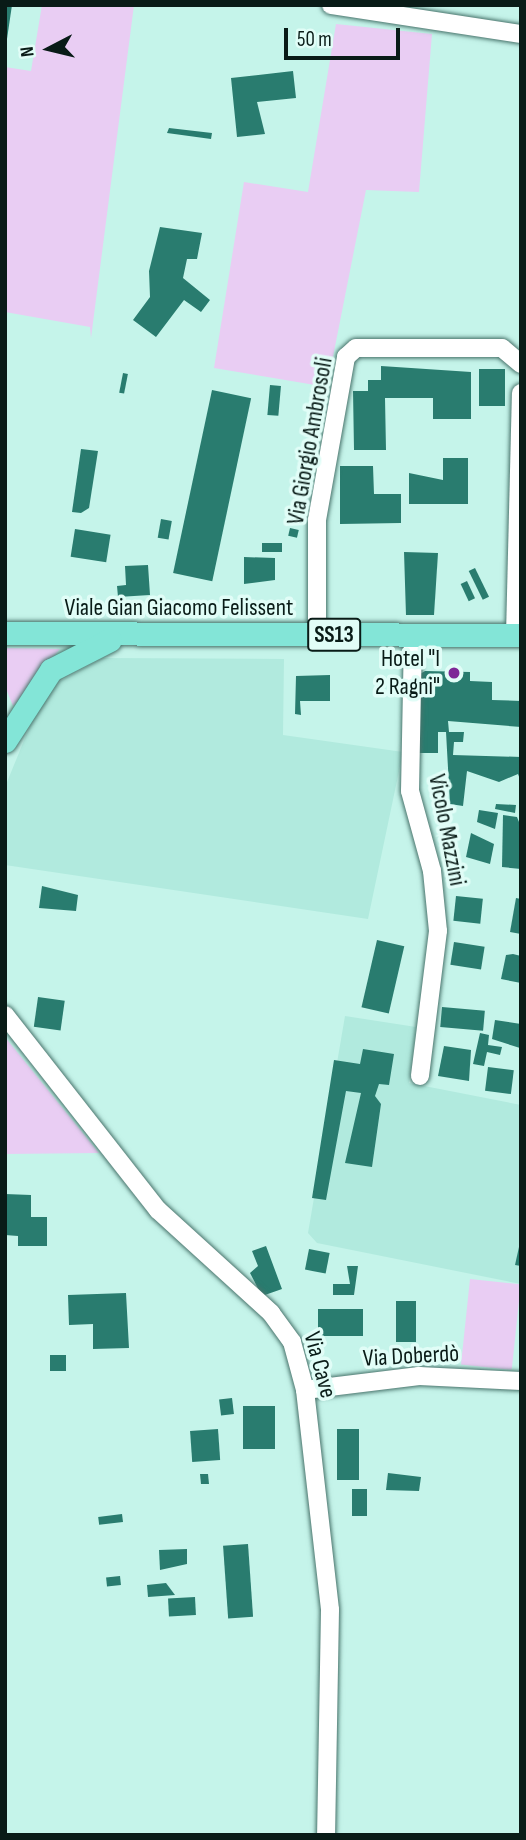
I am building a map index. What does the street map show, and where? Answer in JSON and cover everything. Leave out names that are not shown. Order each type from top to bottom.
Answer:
[{"type":"main road","name":"Viale Gian Giacomo Felissent","points":[[5,633],[518,635]]},
{"type":"main road","points":[[5,741],[35,688],[61,661],[99,642],[147,634]]},
{"type":"street","points":[[331,5],[521,34]]},
{"type":"street","name":"Via Giorgio Ambrosoli","points":[[317,635],[317,520],[346,357],[356,348],[502,348],[521,365]]},
{"type":"street","points":[[518,635],[521,393]]},
{"type":"street","name":"Vicolo Mazzini","points":[[413,635],[410,791],[432,871],[438,930],[420,1076]]},
{"type":"street","name":"Via Cave","points":[[5,1015],[12,1030],[158,1210],[281,1323],[305,1391],[330,1610],[326,1835]]},
{"type":"street","name":"Via Doberdò","points":[[305,1391],[419,1376],[521,1381]]},
{"type":"shaded area","points":[[42,5],[134,5],[91,338],[90,327],[5,312],[5,67],[31,71]]},
{"type":"shaded area","points":[[336,24],[432,34],[419,192],[366,190],[327,387],[214,368],[244,182],[308,192]]},
{"type":"shaded area","points":[[5,648],[60,649],[13,706],[5,686]]},
{"type":"shaded area","points":[[103,658],[284,659],[283,735],[403,752],[368,919],[5,865],[5,787],[34,716],[53,685]]},
{"type":"shaded area","points":[[345,1016],[416,1027],[409,1083],[521,1105],[521,1284],[317,1243],[308,1233]]},
{"type":"shaded area","points":[[5,1037],[99,1153],[5,1154]]},
{"type":"shaded area","points":[[470,1279],[521,1284],[512,1370],[461,1365]]},
{"type":"building","points":[[5,5],[12,5],[7,39],[5,39]]},
{"type":"building","points":[[293,71],[296,98],[257,102],[265,134],[237,137],[231,78]]},
{"type":"building","points":[[169,128],[212,133],[211,139],[167,133]]},
{"type":"building","points":[[160,227],[202,233],[197,259],[187,259],[183,278],[210,300],[201,312],[184,300],[156,337],[133,320],[150,297],[149,271]]},
{"type":"building","points":[[381,366],[471,372],[471,419],[433,419],[433,398],[385,398],[386,450],[354,450],[353,391],[368,391],[368,380],[381,380]]},
{"type":"building","points":[[479,369],[505,369],[505,406],[479,406]]},
{"type":"building","points":[[123,373],[128,374],[124,394],[119,393]]},
{"type":"building","points":[[270,385],[281,386],[278,416],[267,415]]},
{"type":"building","points":[[212,390],[251,398],[212,581],[173,573]]},
{"type":"building","points":[[81,449],[98,451],[89,508],[81,513],[72,512]]},
{"type":"building","points":[[443,458],[468,458],[468,504],[409,504],[409,473],[443,480]]},
{"type":"building","points":[[340,466],[373,466],[374,494],[401,494],[401,523],[340,524]]},
{"type":"building","points":[[161,519],[172,521],[169,540],[158,538]]},
{"type":"building","points":[[290,528],[299,530],[297,538],[288,536]]},
{"type":"building","points":[[75,529],[111,535],[106,562],[71,557]]},
{"type":"building","points":[[262,543],[282,543],[282,552],[262,552]]},
{"type":"building","points":[[404,552],[438,553],[434,615],[406,615]]},
{"type":"building","points":[[244,557],[275,558],[275,580],[244,584]]},
{"type":"building","points":[[148,565],[150,595],[118,597],[117,586],[126,585],[125,566]]},
{"type":"building","points":[[475,568],[489,597],[483,600],[469,571]]},
{"type":"building","points":[[467,581],[475,598],[469,601],[461,584]]},
{"type":"building","points":[[425,671],[470,672],[470,681],[492,682],[492,700],[521,701],[521,727],[448,721],[449,732],[464,732],[463,742],[454,742],[453,755],[521,757],[521,782],[518,774],[499,782],[467,771],[463,806],[450,804],[446,732],[438,732],[438,753],[416,753],[420,674]]},
{"type":"building","points":[[330,675],[330,701],[300,701],[301,715],[295,714],[296,676]]},
{"type":"building","points":[[496,804],[516,805],[515,813],[495,809]]},
{"type":"building","points":[[479,810],[498,813],[495,829],[477,822]]},
{"type":"building","points":[[503,815],[517,817],[521,827],[521,869],[502,867]]},
{"type":"building","points":[[471,833],[494,844],[490,864],[466,857]]},
{"type":"building","points":[[42,886],[78,895],[76,911],[39,908]]},
{"type":"building","points":[[456,896],[483,899],[480,924],[453,921]]},
{"type":"building","points":[[516,898],[521,899],[521,934],[510,932]]},
{"type":"building","points":[[377,940],[404,946],[389,1014],[361,1007]]},
{"type":"building","points":[[454,942],[485,947],[481,970],[450,965]]},
{"type":"building","points":[[506,955],[521,956],[521,983],[501,979]]},
{"type":"building","points":[[38,997],[65,1001],[61,1030],[34,1027]]},
{"type":"building","points":[[442,1007],[485,1011],[483,1031],[440,1027]]},
{"type":"building","points":[[495,1020],[521,1024],[520,1048],[492,1039]]},
{"type":"building","points":[[480,1033],[489,1035],[488,1045],[502,1047],[500,1055],[487,1052],[484,1066],[473,1064]]},
{"type":"building","points":[[444,1046],[471,1050],[469,1081],[438,1076]]},
{"type":"building","points":[[363,1049],[394,1054],[389,1085],[379,1084],[375,1096],[381,1104],[372,1167],[345,1163],[361,1093],[346,1091],[326,1200],[312,1198],[334,1060],[360,1064]]},
{"type":"building","points":[[488,1067],[514,1070],[511,1094],[485,1091]]},
{"type":"building","points":[[5,1194],[31,1195],[31,1217],[47,1217],[47,1246],[18,1246],[18,1236],[5,1235]]},
{"type":"building","points":[[521,1238],[521,1266],[515,1265]]},
{"type":"building","points":[[266,1246],[282,1289],[262,1296],[250,1273],[258,1266],[252,1251]]},
{"type":"building","points":[[309,1249],[330,1253],[326,1274],[305,1270]]},
{"type":"building","points":[[347,1266],[358,1266],[354,1295],[333,1295],[333,1284],[350,1284]]},
{"type":"building","points":[[126,1293],[129,1348],[93,1349],[93,1324],[69,1325],[68,1295]]},
{"type":"building","points":[[396,1301],[416,1301],[416,1342],[396,1342]]},
{"type":"building","points":[[318,1309],[363,1309],[363,1336],[318,1336]]},
{"type":"building","points":[[50,1355],[66,1355],[66,1371],[50,1371]]},
{"type":"building","points":[[232,1398],[234,1414],[221,1415],[219,1400]]},
{"type":"building","points":[[243,1406],[275,1406],[275,1449],[243,1449]]},
{"type":"building","points":[[218,1429],[220,1460],[192,1462],[190,1431]]},
{"type":"building","points":[[337,1429],[359,1429],[359,1480],[337,1480]]},
{"type":"building","points":[[388,1473],[421,1477],[419,1491],[386,1490]]},
{"type":"building","points":[[200,1474],[208,1474],[209,1484],[201,1484]]},
{"type":"building","points":[[352,1489],[367,1489],[367,1516],[352,1516]]},
{"type":"building","points":[[122,1514],[123,1522],[99,1525],[98,1517]]},
{"type":"building","points":[[248,1544],[253,1617],[228,1619],[223,1546]]},
{"type":"building","points":[[187,1549],[187,1564],[160,1570],[159,1550]]},
{"type":"building","points":[[120,1576],[121,1585],[107,1586],[106,1577]]},
{"type":"building","points":[[166,1583],[175,1595],[148,1597],[147,1585]]},
{"type":"building","points":[[195,1597],[196,1615],[169,1616],[168,1598]]},
{"type":"place","name":"Hotel \"I 2 Ragni\"","points":[[454,673]]}]
